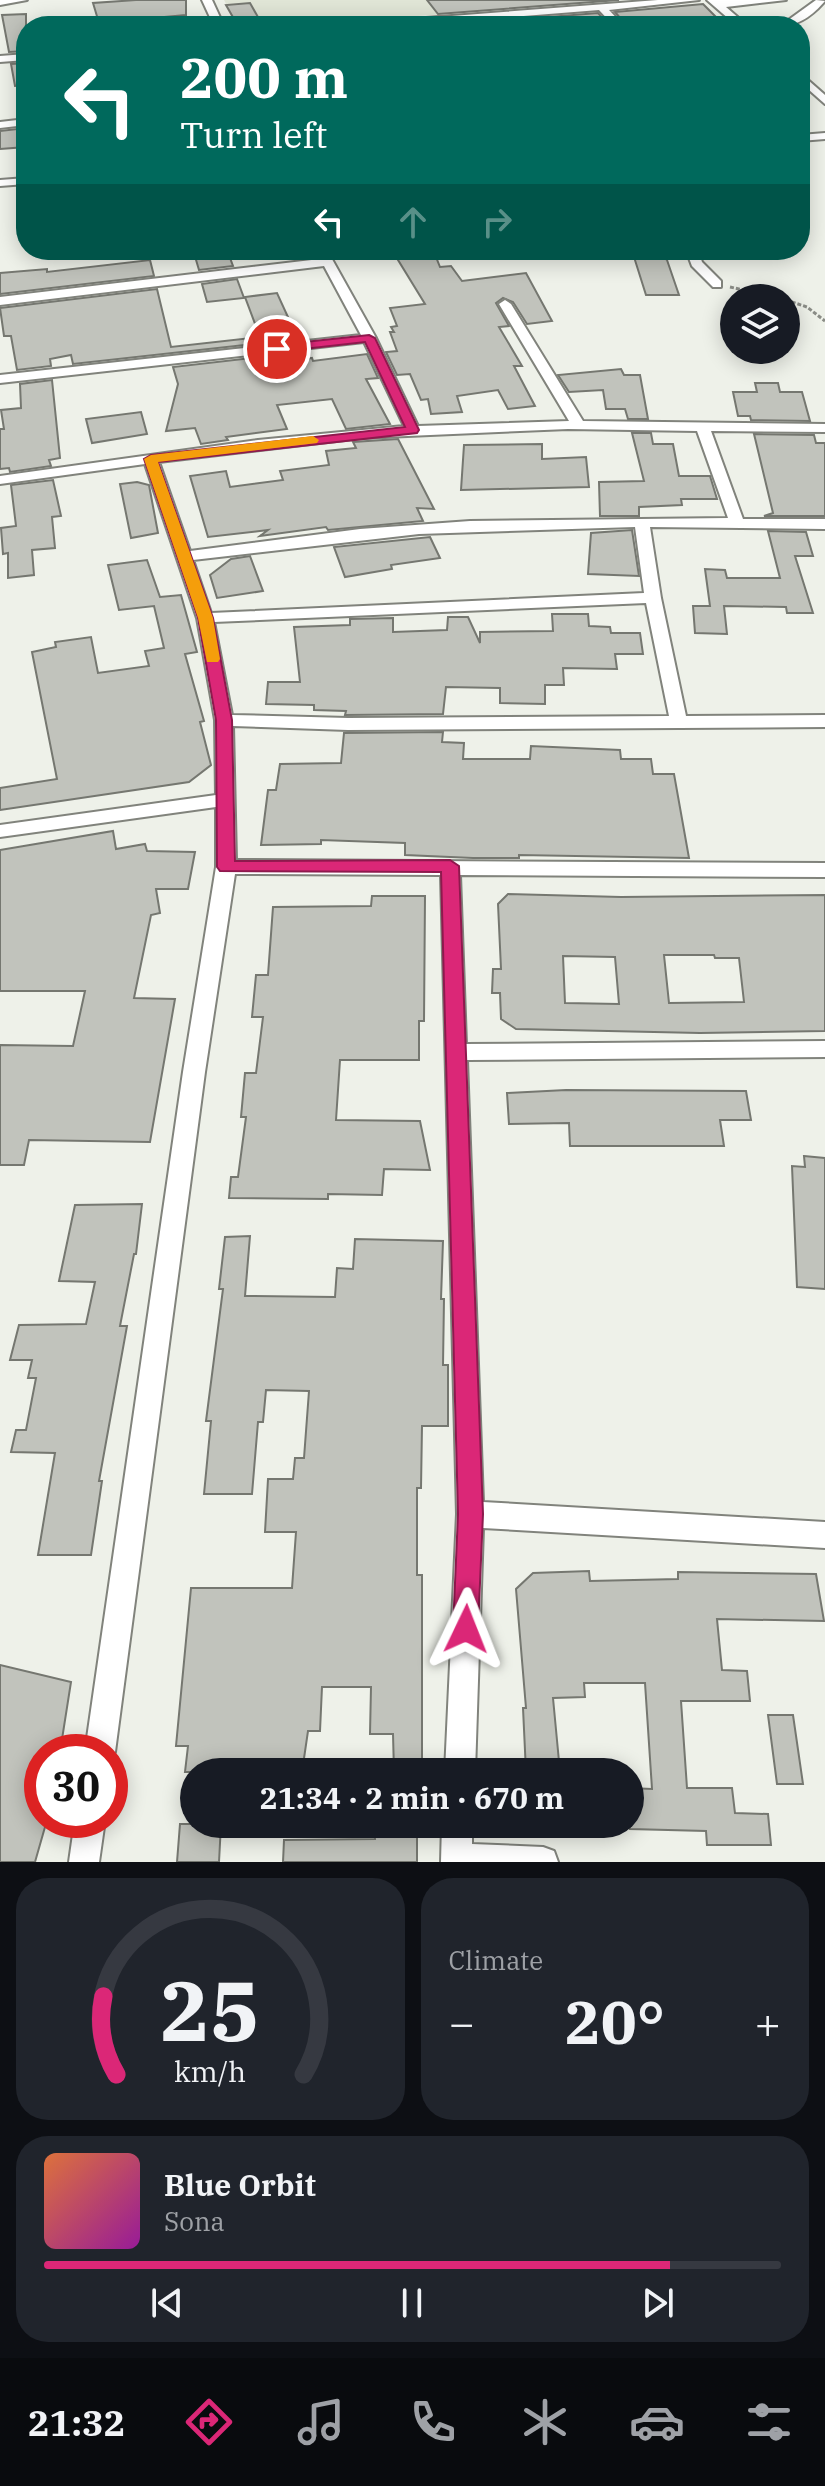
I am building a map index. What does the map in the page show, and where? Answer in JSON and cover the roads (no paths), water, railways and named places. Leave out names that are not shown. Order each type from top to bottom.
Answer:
[{"type":"street","points":[[0,2],[22,0]]},
{"type":"street","points":[[474,16],[694,0]]},
{"type":"street","points":[[715,3],[781,0]]},
{"type":"street","points":[[803,16],[821,0]]},
{"type":"street","points":[[715,3],[731,16]]},
{"type":"street","points":[[600,6],[610,16]]},
{"type":"street","points":[[810,80],[825,101]]},
{"type":"street","points":[[0,301],[295,260]]},
{"type":"street","points":[[326,260],[369,338],[413,430]]},
{"type":"street","points":[[695,260],[717,284]]},
{"type":"street","points":[[505,304],[577,423]]},
{"type":"street","points":[[0,379],[369,338]]},
{"type":"street","points":[[0,480],[151,459],[413,430],[577,423],[825,428]]},
{"type":"street","points":[[703,427],[737,523]]},
{"type":"street","points":[[102,1734],[192,1088],[226,867],[224,720],[205,618],[151,459]]},
{"type":"street","points":[[642,522],[653,598],[679,723]]},
{"type":"street","points":[[185,556],[417,529],[642,522],[825,524]]},
{"type":"street","points":[[205,618],[653,598]]},
{"type":"street","points":[[224,720],[348,724],[825,721]]},
{"type":"street","points":[[0,831],[224,800]]},
{"type":"street","points":[[450,866],[470,1514],[461,1758]]},
{"type":"street","points":[[226,867],[825,870]]},
{"type":"street","points":[[455,1052],[825,1049]]},
{"type":"street","points":[[470,1514],[825,1535]]},
{"type":"street","points":[[84,1862],[87,1838]]},
{"type":"street","points":[[457,1838],[456,1861],[543,1862]]}]
